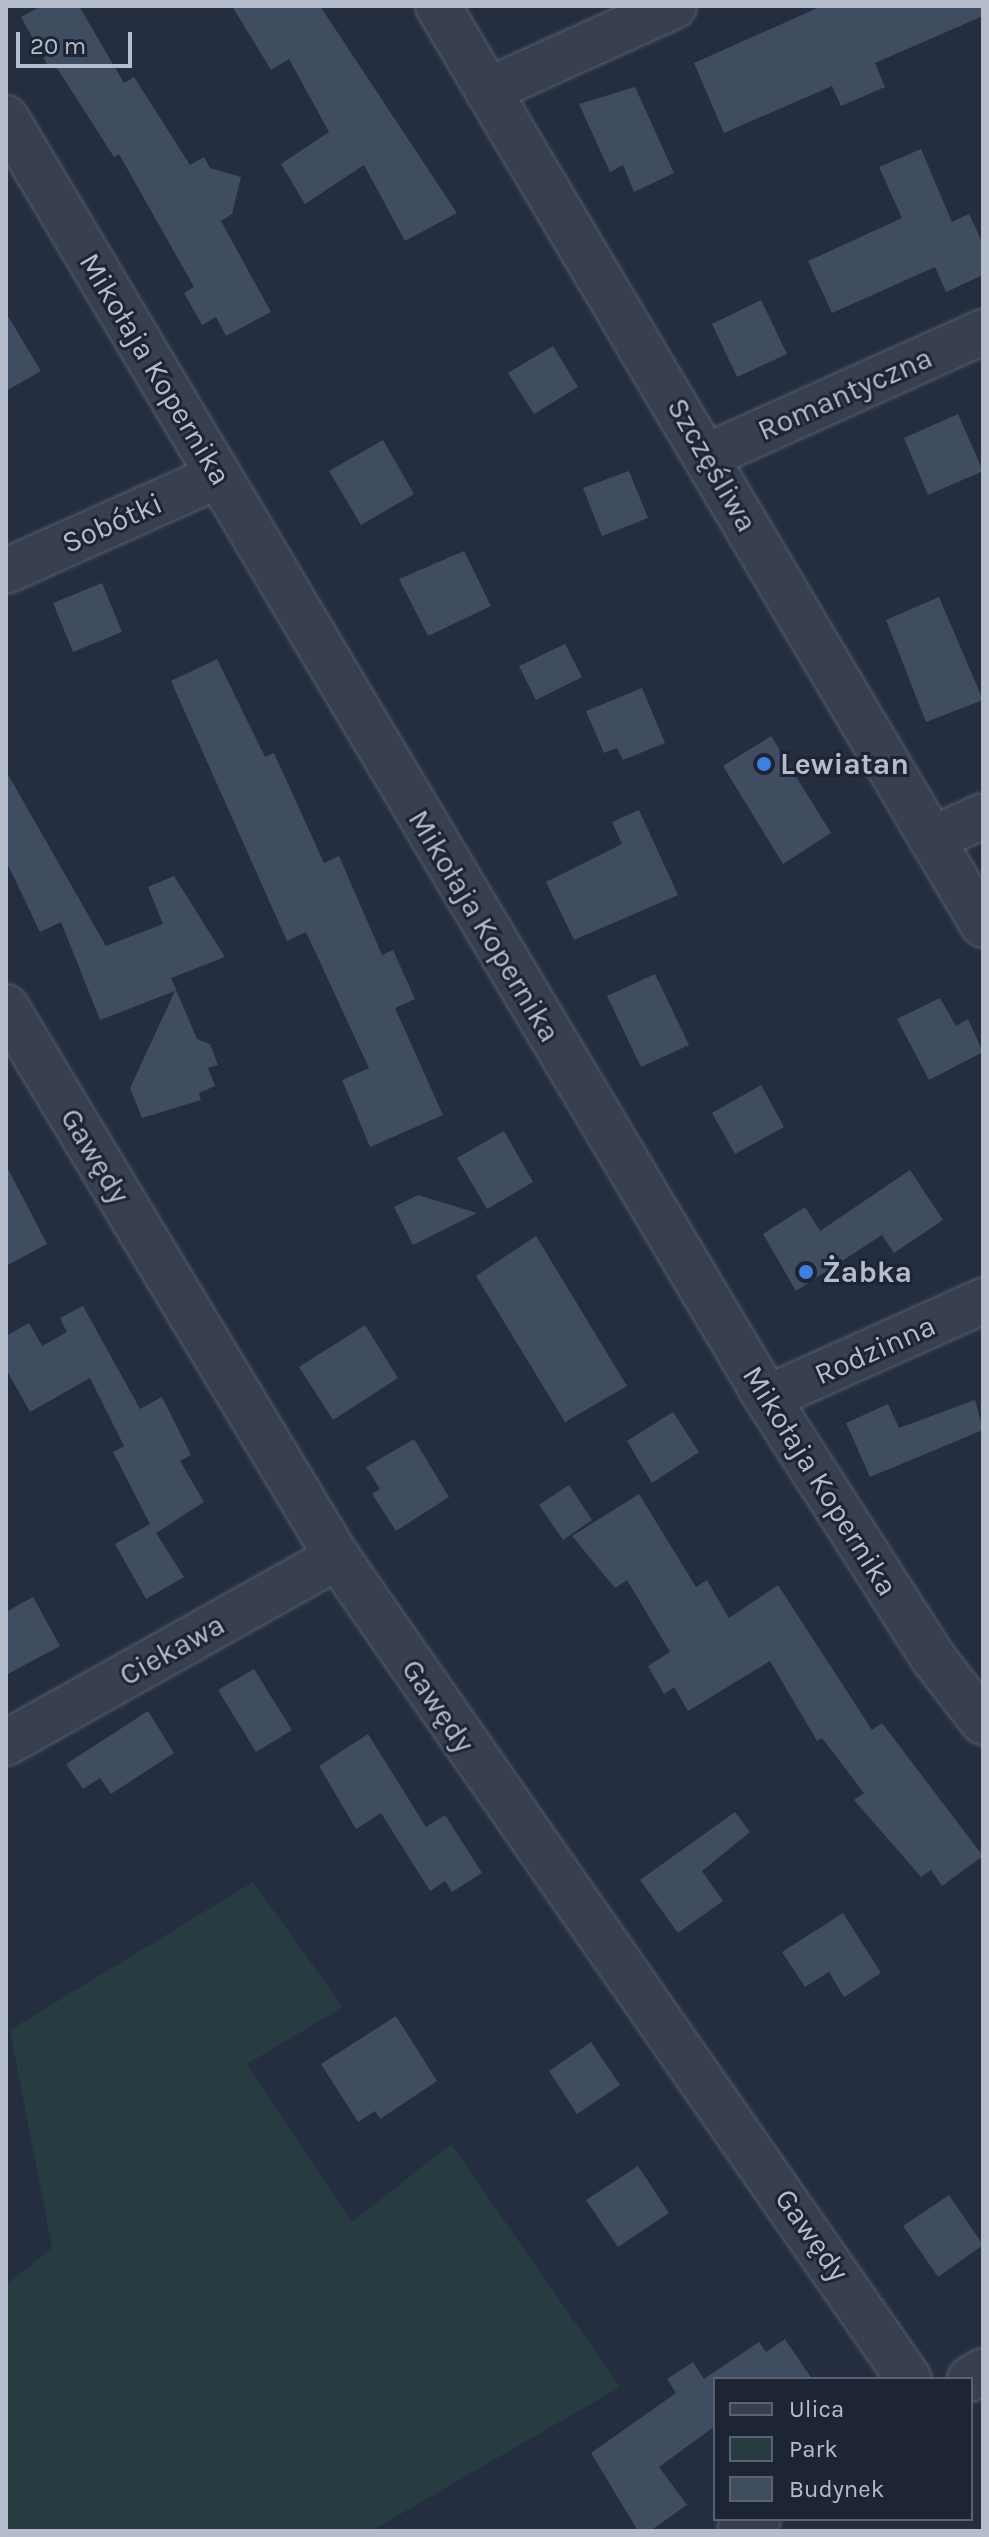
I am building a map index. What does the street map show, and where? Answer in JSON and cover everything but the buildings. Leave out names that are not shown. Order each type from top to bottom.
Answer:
[{"type":"street","name":"Szczęśliwa","points":[[438,6],[983,925]]},
{"type":"street","points":[[489,90],[674,6]]},
{"type":"street","name":"Mikołaja Kopernika","points":[[6,118],[767,1398],[934,1659],[983,1722]]},
{"type":"street","name":"Romantyczna","points":[[707,456],[983,332]]},
{"type":"street","name":"Sobótki","points":[[6,571],[218,476]]},
{"type":"street","points":[[932,839],[983,816]]},
{"type":"street","name":"Gawędy","points":[[6,1007],[337,1557],[908,2377]]},
{"type":"street","name":"Rodzinna","points":[[767,1398],[983,1301]]},
{"type":"street","name":"Ciekawa","points":[[6,1743],[337,1557]]},
{"type":"green space","points":[[253,1882],[343,2007],[247,2064],[352,2222],[451,2144],[620,2387],[371,2531],[6,2531],[6,2285],[52,2248],[10,2030]]},
{"type":"place","name":"Lewiatan","points":[[764,764]]},
{"type":"place","name":"Żabka","points":[[806,1272]]}]
